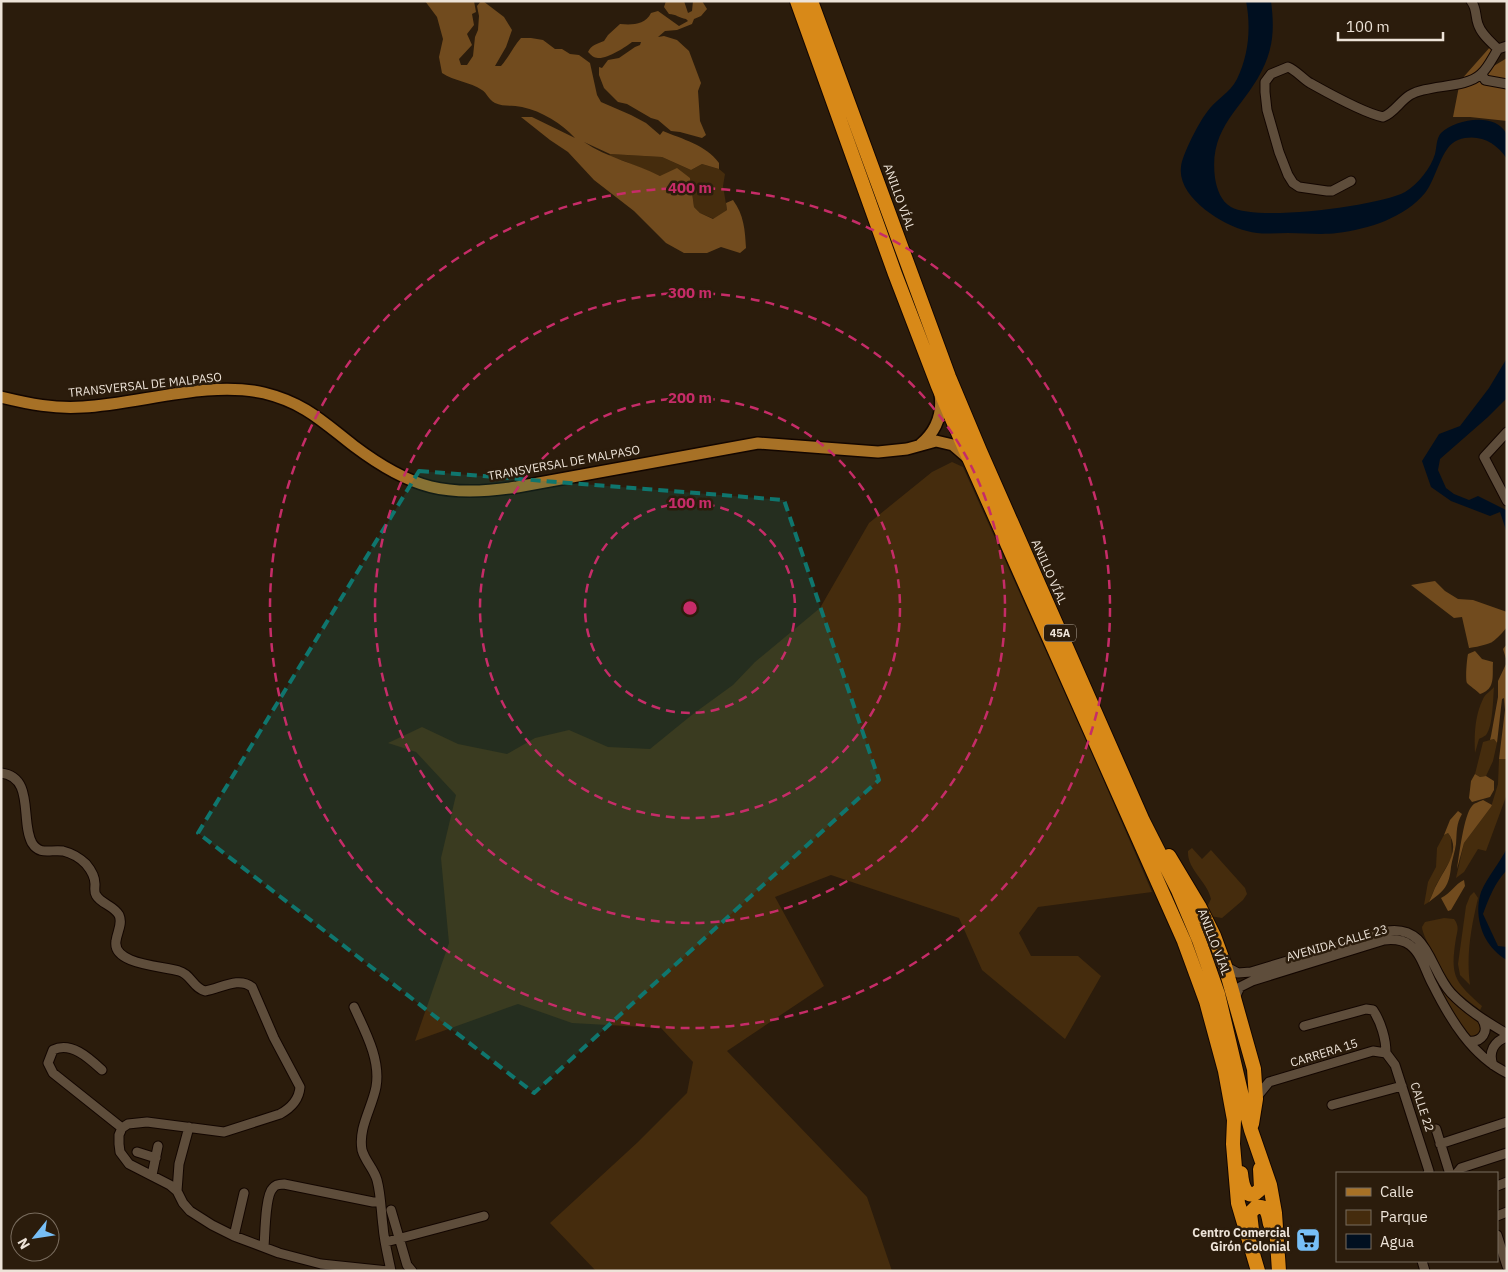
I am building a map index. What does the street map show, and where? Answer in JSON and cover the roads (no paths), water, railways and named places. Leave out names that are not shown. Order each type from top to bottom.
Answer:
[{"type":"highway","name":"45A","points":[[797,1],[895,274],[938,386],[1184,941],[1196,972],[1225,1071],[1234,1120],[1238,1203],[1258,1270]]},
{"type":"highway","name":"ANILLO VÍAL","points":[[811,1],[949,377],[1143,821],[1178,890],[1209,967],[1218,994],[1253,1135],[1272,1195],[1279,1269]]},
{"type":"highway","points":[[1143,821],[1182,876],[1214,936],[1235,998],[1254,1069],[1256,1099],[1253,1135],[1262,1184],[1259,1190],[1253,1193],[1246,1192],[1243,1188],[1240,1164],[1234,1144]]},
{"type":"highway","points":[[1258,1270],[1250,1213],[1253,1208],[1258,1206],[1265,1208],[1268,1213],[1279,1269]]},
{"type":"main road","points":[[919,445],[934,429],[939,419],[941,396],[938,386]]},
{"type":"main road","name":"TRANSVERSAL DE MALPASO","points":[[1,397],[41,407],[70,408],[124,403],[192,392],[222,390],[261,392],[307,409],[369,456],[407,479],[441,490],[461,492],[492,491],[517,487],[758,443],[878,452],[898,451],[936,441],[945,442],[960,450],[969,458]]},
{"type":"street","points":[[1350,181],[1332,191],[1299,187],[1293,183],[1283,166],[1267,110],[1265,82],[1271,74],[1288,67],[1296,70],[1308,82],[1383,117],[1388,115],[1409,96],[1420,91],[1476,78],[1482,74],[1502,48],[1487,38],[1481,31],[1476,11],[1471,1]]},
{"type":"street","points":[[1482,74],[1485,80],[1507,84]]},
{"type":"street","points":[[1507,432],[1484,457],[1507,501]]},
{"type":"street","points":[[1,773],[10,774],[20,784],[23,791],[31,842],[38,850],[46,852],[62,851],[72,854],[92,872],[97,897],[109,904],[120,916],[116,943],[118,950],[134,962],[182,971],[200,990],[211,990],[240,982],[245,982],[252,987],[274,1038],[300,1087],[300,1093],[289,1110],[223,1132],[138,1122],[128,1124],[122,1128],[119,1135],[120,1152],[129,1164],[170,1185],[177,1191],[183,1203],[190,1211],[234,1236],[321,1264],[389,1271],[375,1174],[363,1151],[362,1143],[365,1122],[376,1090],[377,1068],[368,1038],[354,1007]]},
{"type":"street","name":"AVENIDA CALLE 23","points":[[1225,966],[1238,972],[1251,972],[1387,931],[1403,930],[1416,936],[1422,943],[1449,991],[1468,1009],[1507,1035]]},
{"type":"street","name":"AVENIDA CALLE 23","points":[[1235,998],[1240,987],[1246,983],[1384,940],[1395,939],[1410,945],[1416,952],[1439,998],[1468,1040],[1493,1065],[1507,1073]]},
{"type":"street","name":"CALLE 22","points":[[1304,1026],[1366,1009],[1373,1010],[1377,1016],[1386,1043],[1386,1053],[1395,1065],[1429,1172]]},
{"type":"street","points":[[1468,1040],[1478,1040],[1483,1035],[1486,1029],[1482,1019]]},
{"type":"street","points":[[1493,1065],[1492,1048],[1507,1035]]},
{"type":"street","points":[[102,1070],[78,1051],[66,1046],[53,1050],[48,1064],[53,1073],[122,1128]]},
{"type":"street","name":"CARRERA 15","points":[[1269,1082],[1373,1051],[1386,1053]]},
{"type":"street","points":[[1254,1069],[1254,1074],[1269,1082],[1256,1099]]},
{"type":"street","points":[[1332,1105],[1402,1086]]},
{"type":"street","points":[[1440,1144],[1507,1122]]},
{"type":"street","points":[[177,1191],[179,1164],[189,1127]]},
{"type":"street","points":[[1436,1129],[1451,1172],[1507,1153]]},
{"type":"street","points":[[152,1175],[158,1146]]},
{"type":"street","points":[[137,1152],[156,1158]]},
{"type":"street","points":[[264,1247],[269,1195],[272,1188],[277,1185],[284,1184],[380,1202]]},
{"type":"street","points":[[234,1236],[244,1194]]},
{"type":"street","points":[[391,1210],[407,1265],[412,1271]]},
{"type":"street","points":[[386,1242],[484,1216]]},
{"type":"street","points":[[1501,1240],[1507,1266]]},
{"type":"water","points":[[1246,1],[1271,1],[1273,33],[1265,64],[1248,93],[1230,117],[1217,144],[1214,159],[1215,178],[1218,191],[1231,207],[1245,211],[1290,213],[1345,207],[1405,192],[1415,185],[1430,165],[1435,154],[1439,135],[1447,128],[1465,121],[1484,120],[1501,126],[1507,136],[1507,159],[1498,148],[1486,140],[1465,138],[1458,140],[1452,143],[1443,155],[1429,187],[1417,202],[1396,216],[1361,229],[1325,234],[1257,233],[1237,228],[1214,216],[1203,208],[1186,189],[1181,167],[1188,147],[1204,117],[1210,108],[1234,84],[1241,70],[1249,31]]},
{"type":"water","points":[[1507,358],[1507,398],[1440,459],[1438,470],[1446,488],[1454,494],[1469,500],[1478,496],[1506,510],[1507,533],[1500,512],[1490,516],[1451,501],[1431,487],[1422,461],[1439,434],[1460,426],[1489,388]]},
{"type":"water","points":[[1507,848],[1507,870],[1490,896],[1483,914],[1498,946],[1507,947],[1507,960],[1486,939],[1479,921],[1478,911],[1481,892]]},
{"type":"place","name":"Centro Comercial Girón Colonial","points":[[1308,1240]]}]
